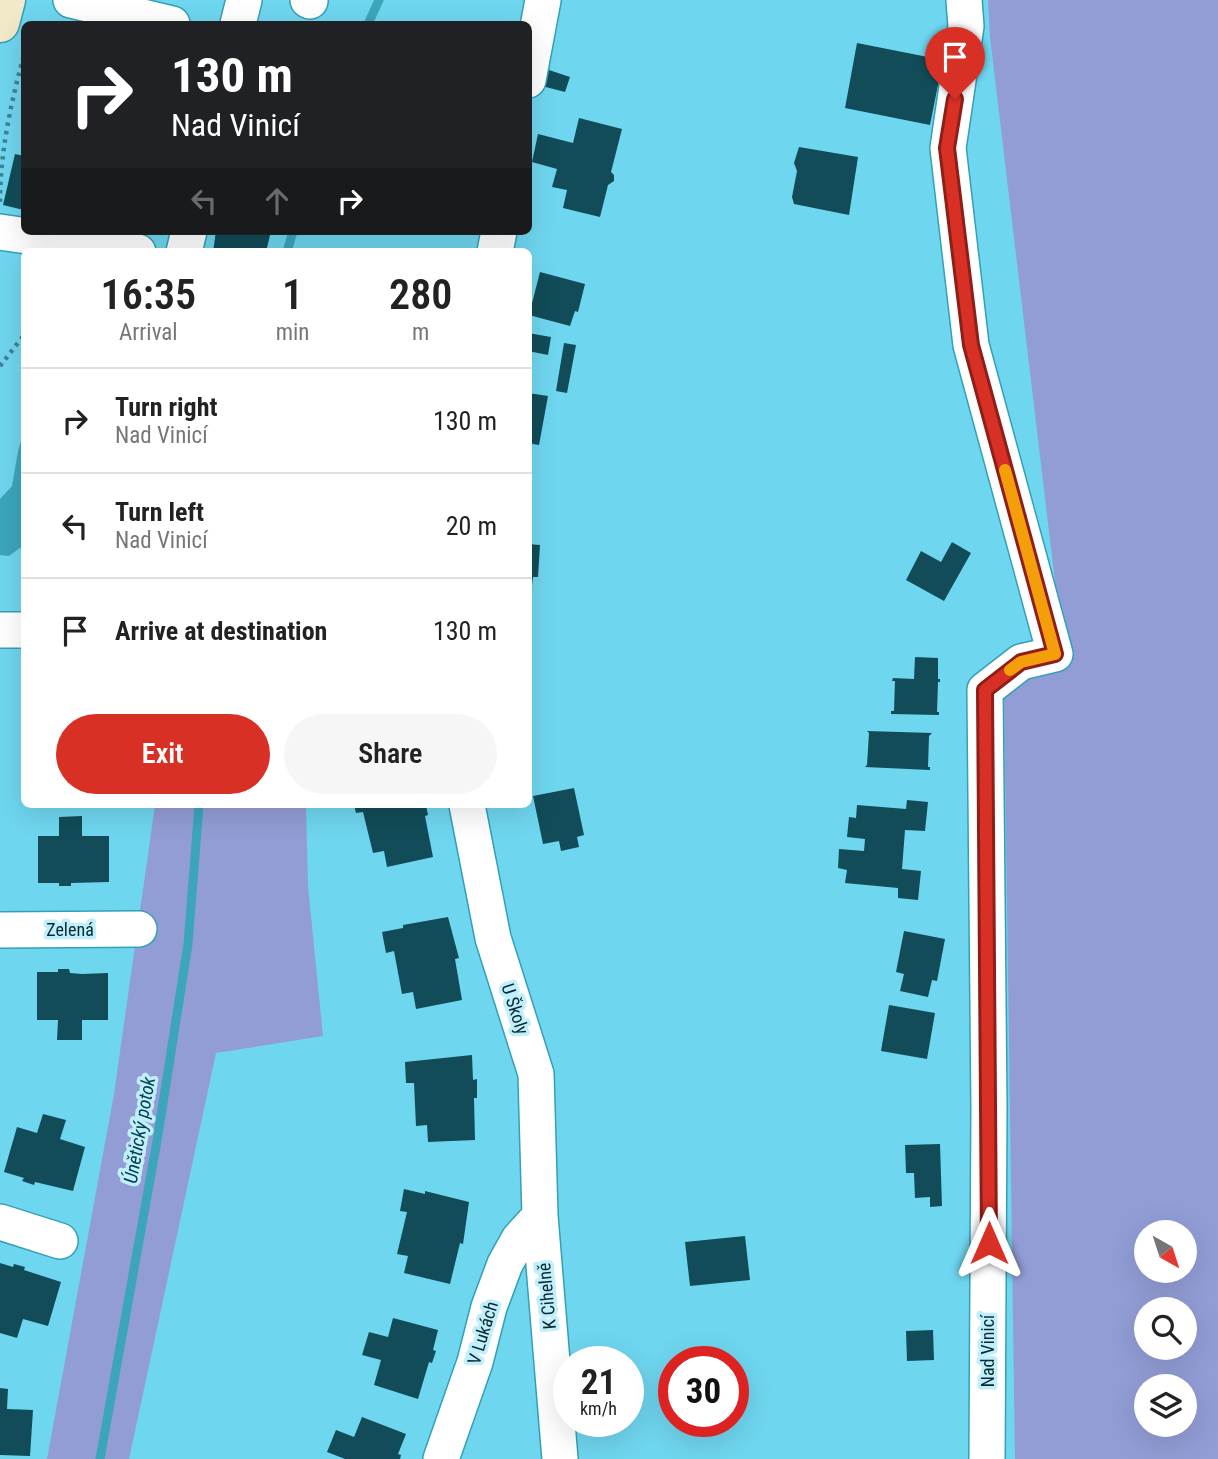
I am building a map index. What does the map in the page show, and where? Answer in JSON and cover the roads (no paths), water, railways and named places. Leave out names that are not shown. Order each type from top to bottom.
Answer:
[{"type":"street","points":[[0,23],[6,0]]},
{"type":"street","points":[[71,0],[159,21]]},
{"type":"street","points":[[239,21],[244,0]]},
{"type":"street","points":[[532,58],[543,0]]},
{"type":"street","name":"Nad Vinicí","points":[[964,0],[966,26],[947,148],[971,345],[1055,654],[1021,662],[985,690],[989,1108],[987,1459]]},
{"type":"street","points":[[0,232],[110,248]]},
{"type":"street","points":[[0,630],[21,630]]},
{"type":"street","name":"U Školy","points":[[468,808],[493,938],[536,1074],[540,1216]]},
{"type":"street","name":"Zelená","points":[[0,930],[139,929]]},
{"type":"street","name":"V Lukách","points":[[440,1459],[475,1362],[489,1307],[505,1265],[519,1239],[540,1216]]},
{"type":"street","name":"K Cihelně","points":[[540,1216],[560,1459]]},
{"type":"street","points":[[0,1222],[60,1241]]},
{"type":"waterway","name":"Únětický potok","points":[[369,21],[379,0]]},
{"type":"waterway","name":"Únětický potok","points":[[288,248],[292,235]]},
{"type":"waterway","name":"Únětický potok","points":[[100,1459],[158,1135],[188,944],[199,808]]}]
